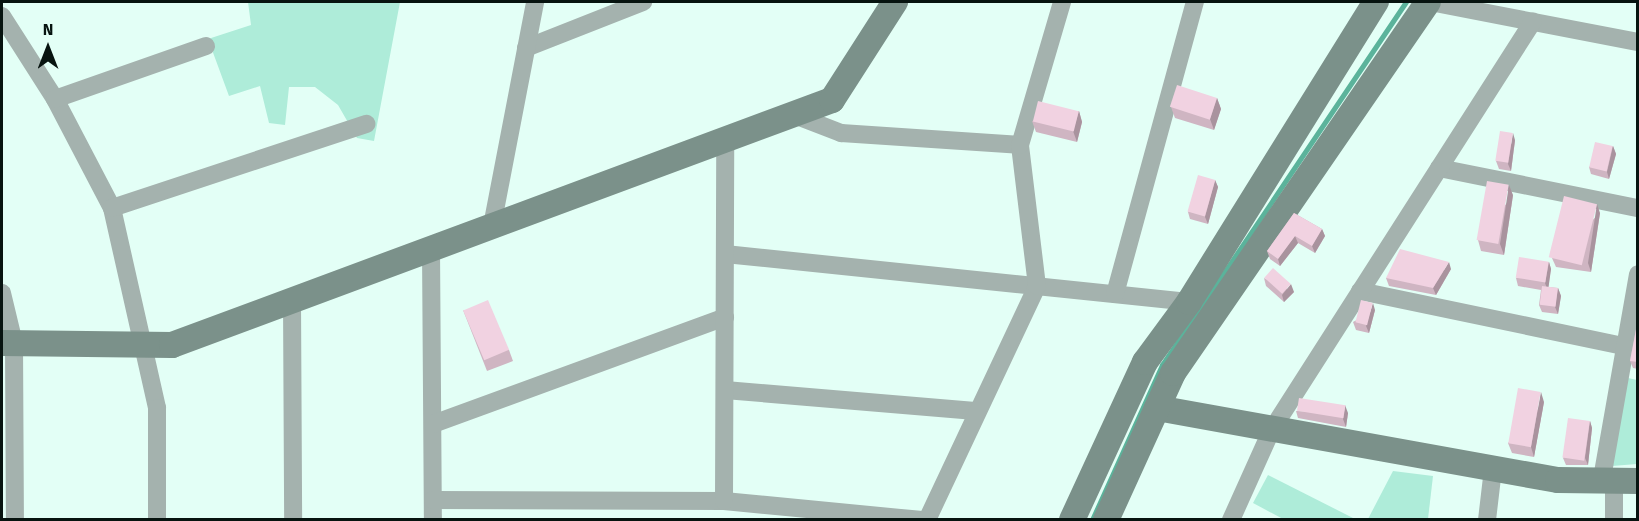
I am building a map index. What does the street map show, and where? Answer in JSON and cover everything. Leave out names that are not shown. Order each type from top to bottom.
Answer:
[{"type":"street","points":[[492,226],[536,2]]},
{"type":"street","points":[[526,48],[643,2]]},
{"type":"street","points":[[8,343],[172,345],[832,100],[895,2]]},
{"type":"street","points":[[927,519],[975,411],[1037,286],[1020,146],[1062,2]]},
{"type":"street","points":[[1115,294],[1196,2]]},
{"type":"street","points":[[1072,519],[1145,362],[1190,302],[1376,2]]},
{"type":"street","points":[[1106,519],[1173,373],[1429,2],[1638,42]]},
{"type":"street","points":[[2,16],[55,99],[112,208],[146,343],[157,408],[157,519]]},
{"type":"street","points":[[1231,519],[1271,430],[1533,21]]},
{"type":"street","points":[[55,99],[206,46]]},
{"type":"street","points":[[792,114],[841,133],[1020,146]]},
{"type":"street","points":[[112,208],[366,124]]},
{"type":"street","points":[[724,501],[725,140]]},
{"type":"street","points":[[1439,168],[1638,208]]},
{"type":"street","points":[[430,249],[434,519]]},
{"type":"street","points":[[725,254],[1190,302]]},
{"type":"street","points":[[1614,519],[1624,346],[1638,274]]},
{"type":"street","points":[[1360,291],[1624,346]]},
{"type":"street","points":[[2,293],[8,343],[15,519]]},
{"type":"street","points":[[292,300],[293,519]]},
{"type":"street","points":[[433,424],[725,316]]},
{"type":"street","points":[[725,390],[975,411]]},
{"type":"street","points":[[1157,408],[1493,469],[1617,483]]},
{"type":"street","points":[[1487,519],[1493,469]]},
{"type":"street","points":[[433,500],[724,501],[922,519]]},
{"type":"green space","points":[[248,2],[400,2],[374,141],[357,138],[338,105],[315,87],[289,87],[285,125],[269,123],[260,86],[229,96],[208,39],[251,25]]},
{"type":"green space","points":[[1628,378],[1637,380],[1637,464],[1612,466]]},
{"type":"green space","points":[[1393,471],[1433,476],[1428,519],[1368,519]]},
{"type":"green space","points":[[1268,475],[1355,519],[1283,519],[1253,503]]},
{"type":"building","points":[[1177,85],[1217,98],[1210,120],[1170,107]]},
{"type":"building","points":[[1038,101],[1079,111],[1074,132],[1033,121]]},
{"type":"building","points":[[1500,131],[1513,133],[1508,163],[1495,161]]},
{"type":"building","points":[[1595,142],[1613,146],[1607,171],[1589,167]]},
{"type":"building","points":[[1198,175],[1215,180],[1205,216],[1188,212]]},
{"type":"building","points":[[1487,181],[1509,185],[1498,244],[1477,240]]},
{"type":"building","points":[[1564,196],[1597,204],[1582,265],[1549,257]]},
{"type":"building","points":[[1294,213],[1322,229],[1312,246],[1295,236],[1278,259],[1267,251]]},
{"type":"building","points":[[1400,249],[1449,262],[1433,288],[1386,278]]},
{"type":"building","points":[[1519,257],[1549,262],[1545,282],[1516,278]]},
{"type":"building","points":[[1273,268],[1291,284],[1282,294],[1264,278]]},
{"type":"building","points":[[1542,286],[1558,288],[1556,307],[1540,305]]},
{"type":"building","points":[[488,300],[509,350],[484,360],[463,311]]},
{"type":"building","points":[[1361,300],[1373,303],[1367,325],[1355,322]]},
{"type":"building","points":[[1638,319],[1638,362],[1630,361]]},
{"type":"building","points":[[1518,388],[1541,392],[1531,447],[1508,443]]},
{"type":"building","points":[[1299,398],[1345,405],[1343,418],[1297,411]]},
{"type":"building","points":[[1568,418],[1590,421],[1584,461],[1562,458]]},
{"type":"waterway","points":[[1092,520],[1162,365],[1406,2]]}]
